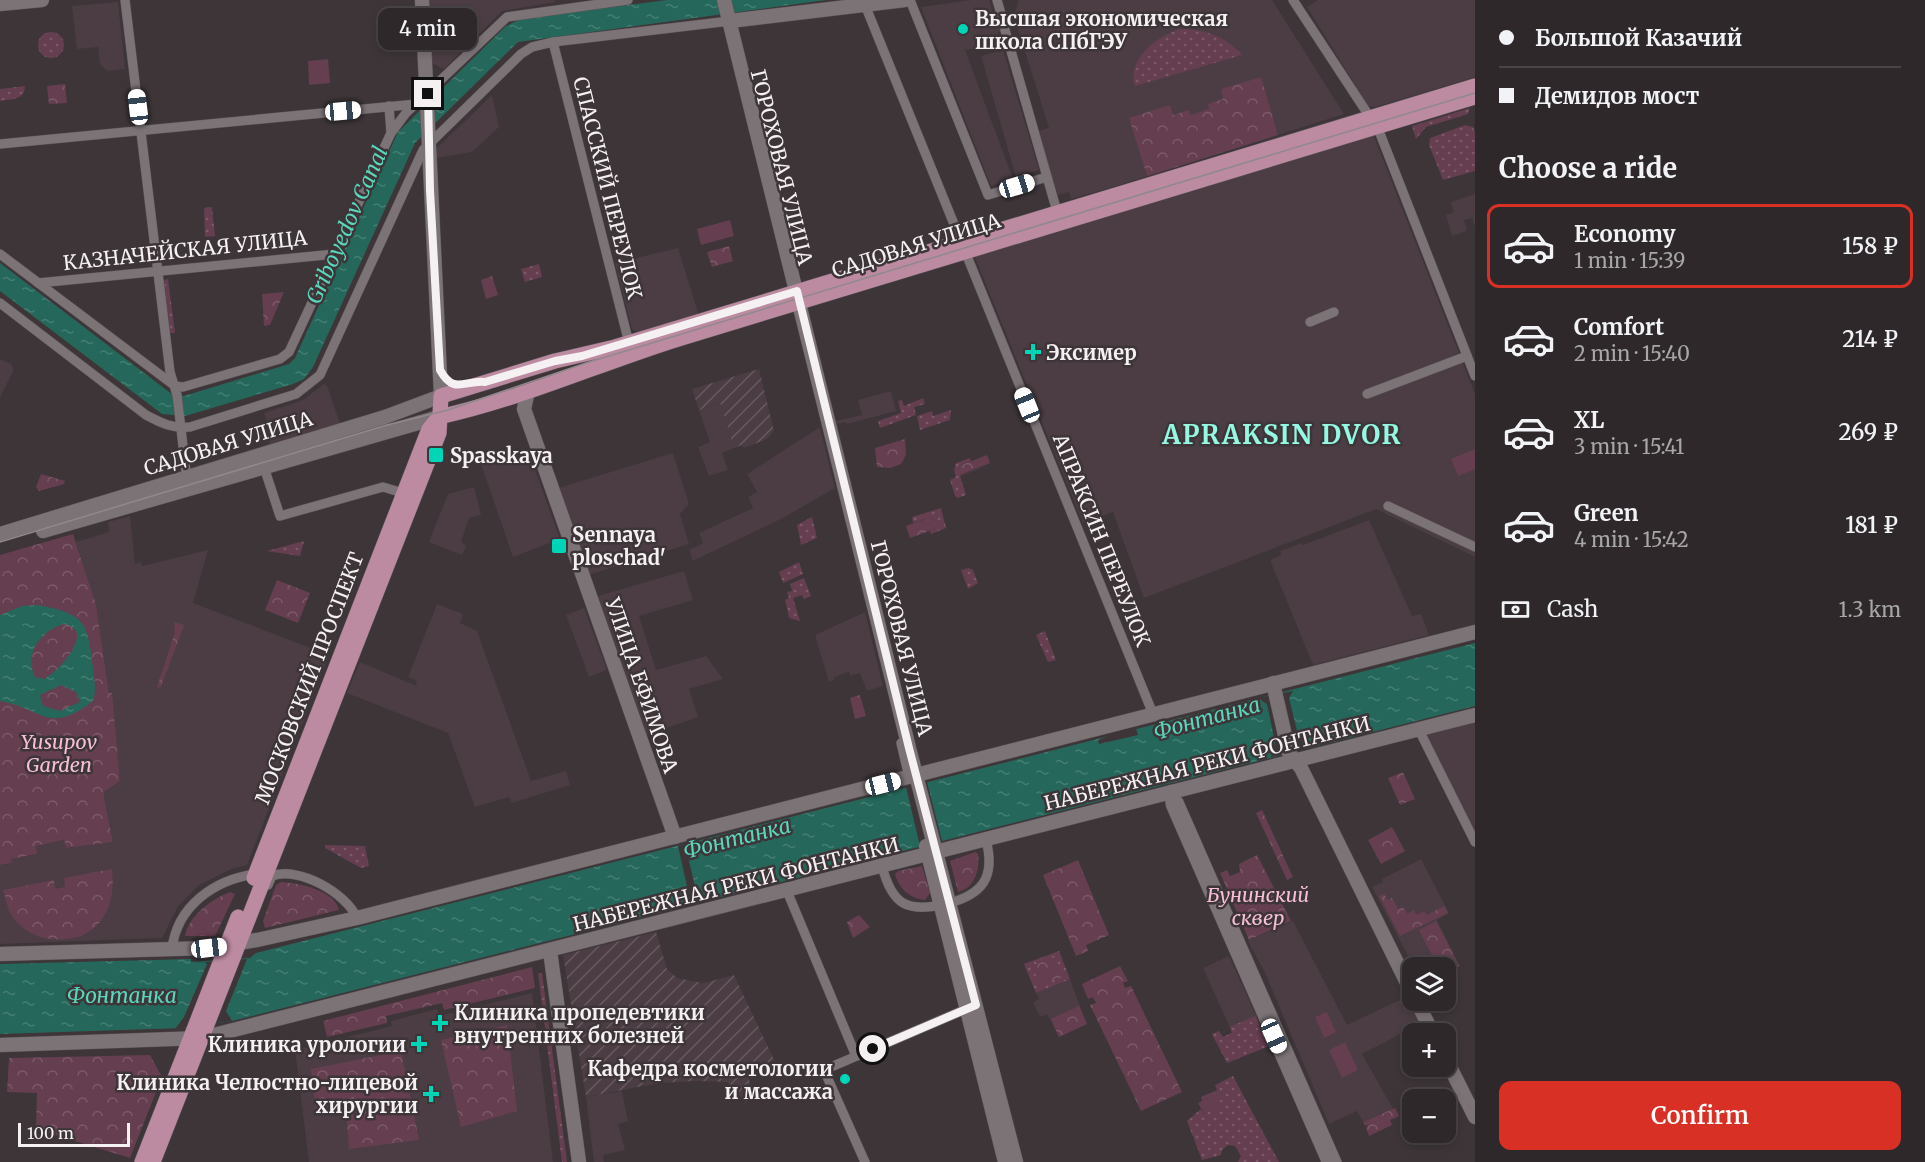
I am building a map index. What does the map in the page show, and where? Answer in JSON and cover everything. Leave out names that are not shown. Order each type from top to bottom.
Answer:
[{"type":"main road","points":[[0,4],[42,0]]},
{"type":"main road","points":[[422,0],[424,100],[428,130],[440,407]]},
{"type":"main road","points":[[725,11],[865,5],[905,0]]},
{"type":"main road","name":"ГОРОХОВАЯ УЛИЦА","points":[[725,11],[931,849]]},
{"type":"main road","name":"САДОВАЯ УЛИЦА","points":[[262,461],[385,417],[506,398],[528,392],[602,363],[796,298],[1372,122],[1475,86]]},
{"type":"main road","name":"САДОВАЯ УЛИЦА","points":[[1372,122],[1475,97]]},
{"type":"main road","name":"САДОВАЯ УЛИЦА","points":[[0,534],[262,461],[394,429],[440,407],[467,387],[555,361],[796,298]]},
{"type":"main road","points":[[440,370],[454,384],[485,382]]},
{"type":"main road","points":[[506,398],[524,409],[528,392]]},
{"type":"main road","name":"МОСКОВСКИЙ ПРОСПЕКТ","points":[[231,950],[255,874],[423,444],[440,407]]},
{"type":"main road","name":"МОСКОВСКИЙ ПРОСПЕКТ","points":[[231,950],[249,918],[439,433],[440,407]]},
{"type":"main road","name":"УЛИЦА ЕФИМОВА","points":[[524,409],[675,837]]},
{"type":"main road","points":[[394,429],[414,430],[420,435],[423,444]]},
{"type":"main road","name":"САДОВАЯ УЛИЦА","points":[[0,544],[187,483]]},
{"type":"main road","points":[[0,954],[172,949],[231,950],[675,837],[914,781],[1153,714],[1274,689],[1475,632]]},
{"type":"main road","points":[[1274,689],[1292,757],[1301,768],[1402,973]]},
{"type":"main road","name":"НАБЕРЕЖНАЯ РЕКИ ФОНТАНКИ","points":[[0,1045],[198,1033],[547,952],[882,866],[931,849],[986,840],[1171,792],[1292,757],[1475,716]]},
{"type":"main road","points":[[1171,792],[1173,805],[1329,1162]]},
{"type":"main road","points":[[931,849],[971,1007],[1005,1162]]},
{"type":"main road","points":[[142,1162],[231,950]]},
{"type":"main road","points":[[547,952],[571,1162]]},
{"type":"main road","points":[[547,952],[579,1162]]},
{"type":"main road","points":[[971,1007],[1016,1162]]},
{"type":"main road","points":[[153,1162],[198,1033]]},
{"type":"main road","points":[[1455,1077],[1475,1117]]},
{"type":"street","points":[[124,0],[171,378],[176,391],[187,483]]},
{"type":"street","points":[[176,391],[286,356],[391,132],[507,17],[628,0]]},
{"type":"street","points":[[910,0],[988,195],[1047,177]]},
{"type":"street","points":[[997,0],[1059,218]]},
{"type":"street","points":[[1293,0],[1372,122],[1475,376]]},
{"type":"street","name":"АПРАКСИН ПЕРЕУЛОК","points":[[865,5],[1153,714]]},
{"type":"street","points":[[0,303],[146,415],[163,424],[180,428],[296,394],[320,375],[428,145],[526,50],[553,42],[725,11]]},
{"type":"street","name":"СПАССКИЙ ПЕРЕУЛОК","points":[[553,42],[629,343]]},
{"type":"street","points":[[0,144],[388,106],[424,100]]},
{"type":"street","points":[[388,106],[391,132]]},
{"type":"street","points":[[0,254],[176,391]]},
{"type":"street","name":"КАЗНАЧЕЙСКАЯ УЛИЦА","points":[[38,283],[334,254]]},
{"type":"street","points":[[1310,322],[1334,312]]},
{"type":"street","points":[[1367,394],[1467,356]]},
{"type":"street","points":[[262,461],[280,516],[383,487],[404,493]]},
{"type":"street","points":[[1388,506],[1475,547]]},
{"type":"street","points":[[1419,730],[1475,842]]},
{"type":"street","points":[[1171,792],[1179,802],[1337,1162]]},
{"type":"street","points":[[882,866],[889,888],[903,904],[921,909],[945,904],[970,897],[983,885],[989,862],[986,840]]},
{"type":"street","points":[[249,918],[262,900],[272,876],[278,873],[298,876],[325,886],[344,899],[357,918]]},
{"type":"street","points":[[172,949],[175,932],[183,917],[200,897],[229,880],[255,874]]},
{"type":"street","points":[[787,891],[856,1056]]},
{"type":"street","points":[[865,1162],[824,1070],[971,1007]]},
{"type":"shaded area","points":[[429,0],[554,0],[555,2],[502,11],[445,68],[441,68],[432,63]]},
{"type":"shaded area","points":[[971,0],[989,0],[997,26],[1016,20],[1014,15],[1019,0],[1272,0],[1344,114],[1071,199],[1069,192],[1057,195],[1038,131],[1049,128],[1017,26],[998,32],[1001,45],[965,50],[1013,179],[991,186],[921,7]]},
{"type":"shaded area","points":[[1318,0],[1475,0],[1475,77],[1375,107],[1368,106],[1307,7]]},
{"type":"shaded area","points":[[118,2],[125,69],[107,71],[100,64],[98,47],[77,49],[72,6]]},
{"type":"shaded area","points":[[1003,50],[1039,170],[1016,177],[981,56]]},
{"type":"shaded area","points":[[492,95],[499,127],[472,152],[437,158],[437,148]]},
{"type":"shaded area","points":[[1373,134],[1475,394],[1475,557],[1376,509],[1144,598],[1113,512],[1083,523],[974,255]]},
{"type":"shaded area","points":[[1475,194],[1475,227],[1472,218],[1464,220],[1467,231],[1452,236],[1446,215],[1454,212],[1451,202]]},
{"type":"shaded area","points":[[678,248],[699,316],[640,334],[632,329],[615,263]]},
{"type":"shaded area","points":[[0,359],[11,364],[14,370],[0,397]]},
{"type":"shaded area","points":[[759,369],[774,431],[767,439],[744,448],[742,445],[734,448],[720,403],[699,410],[692,389]]},
{"type":"shaded area","points":[[324,384],[327,386],[340,423],[270,445],[265,429],[269,427],[264,413],[303,400]]},
{"type":"shaded area","points":[[891,391],[896,411],[847,424],[846,422],[837,424],[836,421],[862,415],[858,400]]},
{"type":"shaded area","points":[[720,403],[734,448],[722,453],[728,470],[709,476],[698,447],[710,442],[699,410]]},
{"type":"shaded area","points":[[820,427],[835,488],[781,519],[693,561],[689,550],[703,543],[699,533],[753,508],[748,497],[757,492],[747,474]]},
{"type":"shaded area","points":[[528,450],[560,539],[513,557],[481,464]]},
{"type":"shaded area","points":[[673,453],[689,504],[680,514],[689,544],[585,576],[555,489]]},
{"type":"shaded area","points":[[474,487],[481,515],[469,518],[461,542],[466,546],[462,555],[429,542],[448,494]]},
{"type":"shaded area","points":[[130,516],[135,564],[141,562],[142,566],[208,550],[193,603],[329,655],[247,865],[231,869],[199,885],[178,906],[162,938],[0,944],[0,865],[12,863],[11,859],[37,854],[35,846],[64,840],[66,848],[113,842],[104,797],[104,792],[120,781],[111,693],[109,693],[96,604],[76,542],[109,532],[108,522]]},
{"type":"shaded area","points":[[1369,520],[1412,616],[1421,614],[1429,635],[1313,665],[1270,560],[1281,555],[1280,551],[1302,543],[1303,545]]},
{"type":"shaded area","points":[[684,571],[693,600],[639,616],[656,670],[706,656],[723,679],[689,689],[698,717],[647,735],[598,596]]},
{"type":"shaded area","points":[[437,604],[463,614],[460,623],[477,631],[531,781],[566,771],[570,785],[512,803],[509,797],[475,807],[448,733],[347,693],[360,662],[417,686],[415,680],[408,677]]},
{"type":"shaded area","points":[[584,608],[607,670],[589,677],[566,615]]},
{"type":"shaded area","points":[[865,612],[883,686],[867,691],[860,673],[850,676],[849,672],[834,677],[834,680],[829,682],[815,635]]},
{"type":"shaded area","points":[[1475,722],[1475,831],[1427,735]]},
{"type":"shaded area","points":[[1421,859],[1449,913],[1437,920],[1456,957],[1409,957],[1372,887],[1383,882],[1382,879]]},
{"type":"shaded area","points":[[1293,921],[1347,1025],[1402,999],[1402,1011],[1413,1011],[1419,1023],[1402,1023],[1402,1033],[1362,1054],[1393,1109],[1363,1122],[1357,1111],[1329,1124],[1266,975],[1248,941]]},
{"type":"shaded area","points":[[656,932],[667,969],[677,978],[703,983],[734,975],[776,1064],[748,1074],[753,1098],[746,1103],[727,1082],[659,1083],[586,1097],[563,955]]},
{"type":"shaded area","points":[[1059,951],[1087,1024],[1059,1037],[1047,1014],[1040,1017],[1033,1002],[1039,999],[1024,964]]},
{"type":"shaded area","points":[[1229,956],[1270,1046],[1227,1063],[1212,1034],[1219,1031],[1223,1037],[1232,1032],[1203,968]]},
{"type":"shaded area","points":[[532,993],[553,1162],[309,1162],[295,1050],[392,1026],[391,1021],[437,1009],[439,1016]]},
{"type":"shaded area","points":[[622,1091],[628,1121],[618,1124],[625,1150],[603,1155],[604,1162],[594,1162],[586,1097]]},
{"type":"green space","points":[[1181,29],[1214,35],[1229,43],[1242,55],[1135,86],[1133,76],[1135,67],[1146,50],[1163,37]]},
{"type":"green space","points":[[51,32],[60,36],[64,45],[60,54],[51,58],[42,54],[38,45],[42,36]]},
{"type":"green space","points":[[328,59],[330,83],[309,85],[308,61]]},
{"type":"green space","points":[[1261,77],[1278,135],[1147,176],[1129,118],[1170,105],[1173,115],[1189,110],[1191,115],[1209,109],[1208,104],[1223,99],[1221,89]]},
{"type":"green space","points":[[65,84],[67,103],[49,104],[47,86]]},
{"type":"green space","points":[[25,86],[20,96],[0,101],[0,89]]},
{"type":"green space","points":[[1470,108],[1468,114],[1426,127],[1416,139],[1412,126]]},
{"type":"green space","points":[[1465,125],[1473,127],[1475,133],[1475,171],[1443,180],[1429,145],[1430,138]]},
{"type":"green space","points":[[212,207],[215,236],[205,237],[204,208]]},
{"type":"green space","points":[[730,220],[734,236],[701,245],[697,229]]},
{"type":"green space","points":[[729,246],[733,261],[712,267],[707,252]]},
{"type":"green space","points":[[539,264],[542,277],[525,282],[521,269]]},
{"type":"green space","points":[[492,276],[498,295],[486,299],[481,280]]},
{"type":"green space","points":[[168,279],[175,333],[170,333],[164,280]]},
{"type":"green space","points":[[284,292],[270,325],[264,326],[262,294]]},
{"type":"green space","points":[[923,398],[925,404],[914,407],[916,415],[880,428],[878,421],[901,413],[898,401],[902,400],[904,406]]},
{"type":"green space","points":[[951,410],[950,420],[920,430],[917,416],[932,411],[933,416]]},
{"type":"green space","points":[[905,439],[906,455],[901,464],[890,468],[877,467],[875,448]]},
{"type":"green space","points":[[1475,449],[1475,469],[1458,476],[1451,459]]},
{"type":"green space","points":[[987,455],[990,463],[960,475],[959,466]]},
{"type":"green space","points":[[970,458],[971,461],[959,466],[961,475],[991,464],[960,476],[966,495],[958,498],[955,496],[950,480],[956,477],[954,470],[956,463]]},
{"type":"green space","points":[[41,474],[65,481],[64,484],[39,491],[36,487]]},
{"type":"green space","points":[[941,508],[946,528],[931,534],[930,531],[935,529],[931,517],[913,523],[912,517]]},
{"type":"green space","points":[[812,517],[817,538],[801,545],[797,525]]},
{"type":"green space","points":[[931,517],[935,529],[910,538],[906,526]]},
{"type":"green space","name":"Yusupov Garden","points":[[73,534],[96,604],[109,693],[112,693],[120,781],[104,792],[104,797],[113,842],[66,848],[64,840],[36,846],[37,854],[11,859],[12,863],[0,865],[0,555]]},
{"type":"green space","points":[[304,541],[300,556],[267,551]]},
{"type":"green space","points":[[799,562],[803,574],[783,583],[779,572]]},
{"type":"green space","points":[[969,568],[973,570],[978,583],[968,589],[961,570]]},
{"type":"green space","points":[[804,578],[811,596],[804,599],[802,595],[793,598],[800,621],[789,618],[785,600],[789,598],[787,592],[792,591],[790,584]]},
{"type":"green space","points":[[277,580],[310,593],[298,623],[265,610]]},
{"type":"green space","points":[[174,622],[184,625],[160,689],[157,687],[175,632]]},
{"type":"green space","points":[[1045,631],[1056,660],[1048,662],[1036,635]]},
{"type":"green space","points":[[860,695],[866,716],[855,719],[850,698]]},
{"type":"green space","points":[[1403,772],[1415,799],[1400,805],[1388,778]]},
{"type":"green space","points":[[1262,810],[1293,877],[1287,880],[1256,813]]},
{"type":"green space","points":[[1392,827],[1405,851],[1381,864],[1368,840]]},
{"type":"green space","points":[[325,845],[365,846],[369,866],[361,868],[325,848]]},
{"type":"green space","points":[[975,852],[978,854],[978,860],[975,877],[969,886],[958,892],[950,861]]},
{"type":"green space","name":"Бунинский сквер","points":[[1257,855],[1291,921],[1249,940],[1220,873],[1227,870],[1230,876],[1240,872],[1239,864]]},
{"type":"green space","points":[[1078,860],[1109,935],[1086,945],[1088,951],[1076,956],[1043,875]]},
{"type":"green space","points":[[922,866],[930,893],[925,900],[906,892],[899,884],[895,874],[898,871]]},
{"type":"green space","points":[[112,869],[111,898],[101,921],[81,936],[67,939],[41,937],[23,927],[11,913],[3,890],[54,880],[55,889],[65,887],[64,878]]},
{"type":"green space","points":[[281,882],[315,889],[330,897],[339,910],[265,928],[263,921],[276,885]]},
{"type":"green space","points":[[230,892],[235,894],[215,936],[185,936],[191,922],[202,909]]},
{"type":"green space","points":[[1384,894],[1388,900],[1392,898],[1398,909],[1403,907],[1407,914],[1414,910],[1417,915],[1424,911],[1427,915],[1444,906],[1448,913],[1400,936],[1379,896]]},
{"type":"green space","points":[[859,915],[870,927],[853,938],[847,922]]},
{"type":"green space","points":[[1436,921],[1454,957],[1433,957],[1419,930]]},
{"type":"green space","points":[[1059,951],[1070,979],[1036,993],[1024,964]]},
{"type":"green space","points":[[1054,957],[1062,977],[1040,986],[1032,966]]},
{"type":"green space","points":[[1120,966],[1128,981],[1123,983],[1125,988],[1131,986],[1182,1092],[1141,1111],[1090,1005],[1096,1003],[1093,997],[1088,999],[1082,984]]},
{"type":"green space","points":[[532,967],[535,988],[444,1010],[442,1003],[386,1016],[387,1023],[327,1037],[323,1021]]},
{"type":"green space","points":[[538,973],[542,973],[567,1162],[562,1162]]},
{"type":"green space","points":[[1079,1006],[1087,1024],[1059,1037],[1051,1019]]},
{"type":"green space","points":[[1327,1012],[1336,1032],[1324,1038],[1315,1017]]},
{"type":"green space","points":[[1255,1016],[1269,1046],[1227,1063],[1212,1034],[1219,1031],[1223,1037],[1232,1033],[1230,1027]]},
{"type":"green space","points":[[507,1025],[517,1111],[461,1127],[441,1040]]},
{"type":"green space","points":[[1345,1042],[1358,1070],[1342,1078],[1329,1050]]},
{"type":"green space","points":[[401,1051],[419,1140],[349,1149],[346,1109],[316,1111],[311,1069]]},
{"type":"green space","points":[[150,1055],[162,1077],[130,1158],[36,1129],[37,1093],[7,1092],[9,1058]]},
{"type":"green space","points":[[1233,1076],[1279,1162],[1238,1162],[1241,1156],[1235,1146],[1228,1145],[1222,1150],[1221,1155],[1202,1160],[1187,1121],[1201,1109],[1204,1114],[1221,1105],[1216,1094],[1202,1101],[1201,1097],[1217,1090],[1215,1085]]},
{"type":"green space","points":[[1216,1094],[1222,1105],[1204,1114],[1198,1103]]},
{"type":"green space","points":[[1395,1108],[1399,1116],[1390,1120],[1392,1125],[1369,1136],[1366,1128],[1369,1124],[1365,1126],[1363,1122]]},
{"type":"water","name":"Griboyedov Canal","points":[[667,0],[826,0],[518,42],[415,143],[313,367],[304,379],[293,384],[185,416],[162,414],[0,291],[0,263],[173,395],[184,396],[289,364],[295,358],[398,132],[506,26],[521,19]]},
{"type":"water","points":[[38,605],[66,612],[82,623],[86,631],[95,693],[93,701],[65,717],[45,717],[14,704],[0,701],[0,615],[22,606]],"holes":[[[63,624],[73,627],[77,633],[72,650],[66,660],[51,675],[44,679],[35,677],[32,660],[36,644],[47,632]],[[61,685],[76,692],[80,702],[60,711],[43,706],[40,695]]]},
{"type":"water","name":"Фонтанка","points":[[1475,643],[1475,706],[232,1021],[183,1028],[0,1034],[0,964],[191,959],[191,962],[250,958],[256,953]]},
{"type":"pier","points":[[1293,691],[1289,698],[1298,735],[1307,749],[1271,757],[1275,742],[1267,704],[1257,698]]},
{"type":"pier","points":[[1135,726],[1138,735],[1099,744],[1098,740]]},
{"type":"pier","points":[[927,782],[942,841],[920,846],[906,787]]},
{"type":"pier","points":[[685,844],[699,903],[691,904],[678,846]]},
{"type":"pier","points":[[247,959],[226,1011],[232,1021],[175,1029],[184,1017],[207,964],[205,962]]},
{"type":"tram line","points":[[0,542],[387,425],[448,410],[586,363],[1475,93]]},
{"type":"place","name":"Высшая экономическая школа СПбГЭУ","points":[[963,29]]},
{"type":"place","name":"Эксимер","points":[[1033,352]]},
{"type":"place","name":"Spasskaya","points":[[436,455]]},
{"type":"place","name":"Sennaya ploschad'","points":[[559,546]]},
{"type":"place","name":"Клиника пропедевтики внутренних болезней","points":[[440,1023]]},
{"type":"place","name":"Клиника урологии","points":[[419,1044]]},
{"type":"place","name":"Кафедра косметологии и массажа","points":[[845,1079]]},
{"type":"place","name":"Клиника Челюстно-лицевой хирургии","points":[[431,1094]]},
{"type":"district","name":"APRAKSIN DVOR","points":[[1282,434]]},
{"type":"route","points":[[428,94],[430,190],[440,370],[448,381],[461,386],[476,381],[485,382],[555,361],[629,343],[797,291],[909,748],[976,1005],[873,1049]]}]
